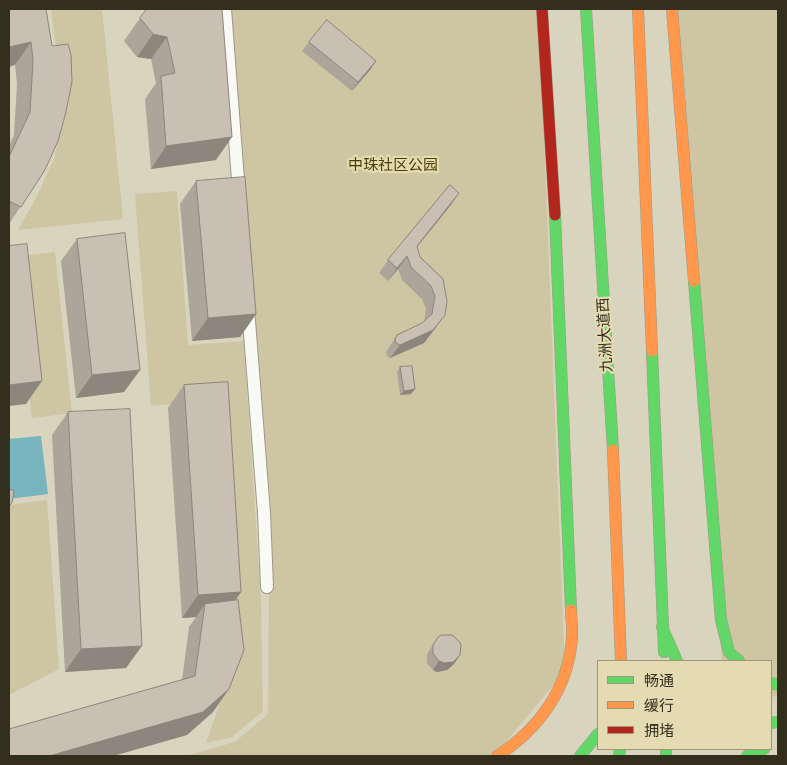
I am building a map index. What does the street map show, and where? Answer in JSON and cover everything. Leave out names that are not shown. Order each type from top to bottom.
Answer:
[{"type":"main road","points":[[497,756],[509,749],[532,729],[554,701],[566,671],[572,637],[558,271],[542,9]]},
{"type":"main road","name":"九洲大道西","points":[[586,9],[615,483],[621,660]]},
{"type":"main road","points":[[638,9],[664,660]]},
{"type":"main road","points":[[672,9],[721,620],[730,652],[738,660]]},
{"type":"main road","points":[[662,627],[677,660]]},
{"type":"main road","points":[[580,756],[597,735]]},
{"type":"main road","points":[[747,756],[762,750]]},
{"type":"lane","points":[[225,9],[240,205]]},
{"type":"lane","points":[[247,294],[264,513],[267,587]]},
{"type":"green space","points":[[51,9],[102,9],[123,219],[18,230],[37,196],[54,159],[64,114]]},
{"type":"green space","name":"中珠社区公园","points":[[228,9],[539,9],[565,671],[494,756],[185,756],[235,742],[268,714],[269,587]]},
{"type":"green space","points":[[672,9],[778,9],[778,696],[772,697],[772,660],[722,660]]},
{"type":"green space","points":[[177,191],[188,345],[244,341],[261,602],[263,711],[232,737],[206,743],[232,669],[213,400],[151,406],[135,194]]},
{"type":"green space","points":[[55,252],[72,413],[32,418],[15,257]]},
{"type":"green space","points":[[47,500],[59,669],[9,695],[9,505]]},
{"type":"water","points":[[41,436],[48,494],[9,499],[9,439]]},
{"type":"building","points":[[9,9],[46,9],[52,46],[68,44],[71,55],[72,82],[58,141],[45,170],[21,207],[9,201],[9,157],[30,112],[33,61],[31,42],[9,47]]},
{"type":"building","points":[[147,9],[222,9],[232,137],[166,146],[161,76],[175,73],[167,37],[153,34],[140,18]]},
{"type":"building","points":[[327,20],[376,61],[358,82],[309,42]]},
{"type":"building","points":[[245,177],[256,314],[208,318],[196,181]]},
{"type":"building","points":[[450,185],[459,193],[417,246],[420,257],[443,279],[447,301],[445,315],[433,330],[400,345],[396,343],[397,335],[422,323],[432,314],[435,296],[431,286],[411,267],[407,256],[397,268],[388,260]]},
{"type":"building","points":[[125,233],[140,370],[92,375],[77,239]]},
{"type":"building","points":[[27,244],[42,381],[9,385],[9,246]]},
{"type":"building","points":[[412,366],[415,389],[404,391],[400,367]]},
{"type":"building","points":[[228,382],[241,592],[198,595],[184,385]]},
{"type":"building","points":[[130,409],[142,646],[81,649],[68,412]]},
{"type":"building","points":[[9,490],[14,490],[12,503],[9,506]]},
{"type":"building","points":[[238,600],[244,650],[229,689],[203,712],[49,756],[9,756],[9,729],[195,676],[205,604]]},
{"type":"building","points":[[452,635],[461,645],[460,655],[453,662],[444,663],[439,661],[433,654],[433,645],[438,637]]},
{"type":"traffic: fast","points":[[586,9],[613,450]]},
{"type":"traffic: fast","points":[[555,215],[571,610]]},
{"type":"traffic: fast","points":[[694,281],[721,620],[729,652],[738,660]]},
{"type":"traffic: fast","points":[[652,351],[664,652]]},
{"type":"traffic: fast","points":[[662,627],[677,660]]},
{"type":"traffic: fast","points":[[772,683],[778,685]]},
{"type":"traffic: fast","points":[[772,723],[778,722]]},
{"type":"traffic: fast","points":[[580,756],[597,735]]},
{"type":"traffic: fast","points":[[619,756],[620,750]]},
{"type":"traffic: fast","points":[[666,750],[666,756]]},
{"type":"traffic: fast","points":[[747,756],[762,750]]},
{"type":"traffic: slow","points":[[638,9],[652,351]]},
{"type":"traffic: slow","points":[[672,9],[694,281]]},
{"type":"traffic: slow","points":[[613,450],[621,660]]},
{"type":"traffic: slow","points":[[497,756],[526,733],[549,706],[558,690],[570,656],[572,634],[571,610]]},
{"type":"traffic: jam","points":[[542,9],[555,215]]}]
